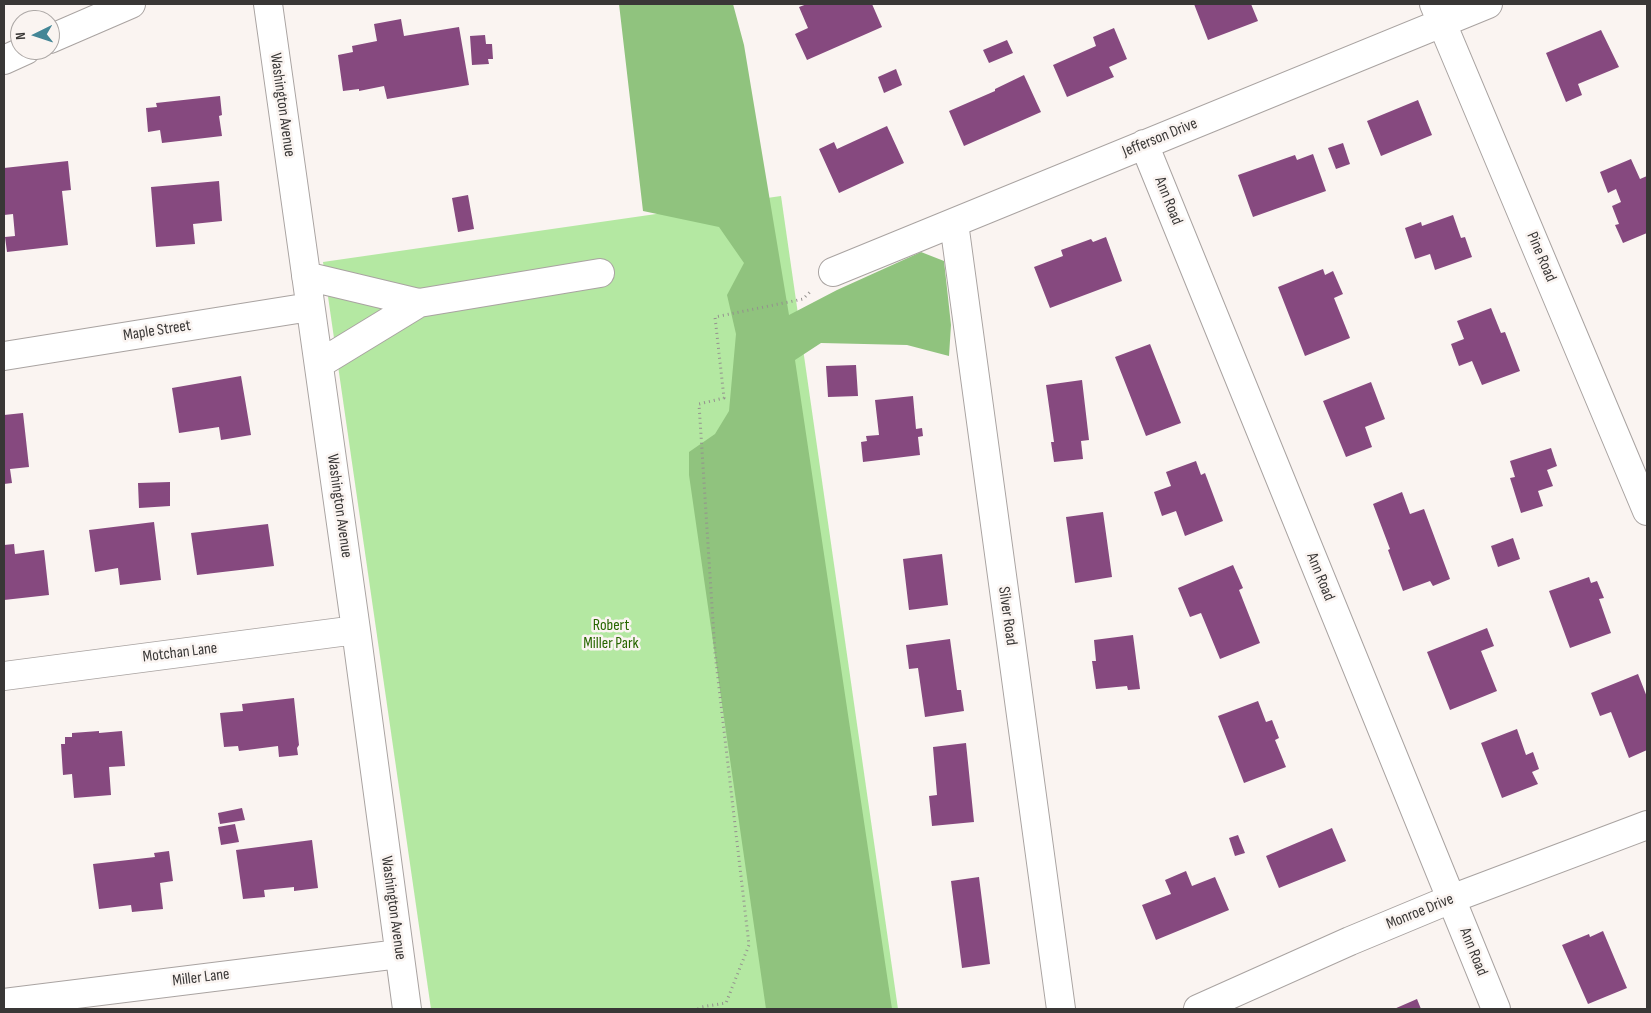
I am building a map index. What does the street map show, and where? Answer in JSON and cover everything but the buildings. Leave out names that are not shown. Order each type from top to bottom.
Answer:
[{"type":"street","points":[[60,35],[131,4]]},
{"type":"street","name":"Washington Avenue","points":[[268,4],[407,1009]]},
{"type":"street","name":"Jefferson Drive","points":[[833,272],[1144,144],[1439,14],[1488,4]]},
{"type":"street","name":"Pine Road","points":[[1439,14],[1647,511]]},
{"type":"street","name":"Ann Road","points":[[1144,144],[1496,1009]]},
{"type":"street","name":"Silver Road","points":[[954,223],[1061,1009]]},
{"type":"street","points":[[318,364],[419,303],[600,273]]},
{"type":"street","points":[[306,276],[419,303]]},
{"type":"street","name":"Maple Street","points":[[4,356],[310,307]]},
{"type":"street","name":"Motchan Lane","points":[[4,676],[356,630]]},
{"type":"street","name":"Monroe Drive","points":[[1198,1009],[1350,941],[1451,899],[1647,825]]},
{"type":"street","name":"Miller Lane","points":[[4,1003],[399,954]]},
{"type":"path","points":[[698,1009],[726,1003],[749,945],[715,653],[699,404],[724,398],[715,317],[802,299],[833,272]]},
{"type":"green space","points":[[619,4],[733,4],[744,45],[789,315],[837,290],[921,252],[944,261],[951,325],[949,356],[907,345],[821,343],[795,360],[892,1009],[766,1009],[689,475],[689,452],[715,434],[729,411],[736,334],[727,295],[744,263],[719,227],[643,211]]},
{"type":"green space","name":"Robert Miller Park","points":[[781,196],[898,1009],[431,1009],[323,262]]}]
